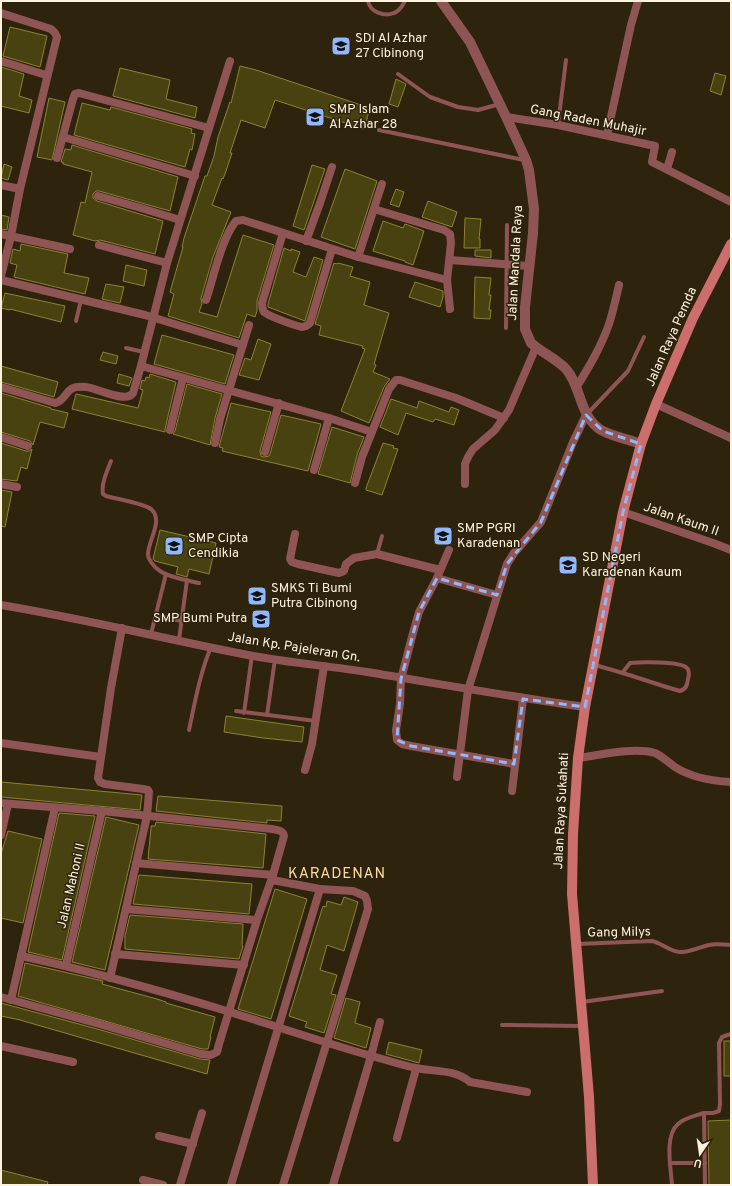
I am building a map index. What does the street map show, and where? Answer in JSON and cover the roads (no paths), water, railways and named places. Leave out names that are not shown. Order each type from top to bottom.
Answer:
[{"type":"main road","name":"Jalan Raya Pemda","points":[[641,444],[656,404],[693,318],[731,244]]},
{"type":"main road","name":"Jalan Raya Sukahati","points":[[593,1185],[584,1026],[575,944],[572,894],[572,864],[578,758],[585,707],[623,512],[641,444]]},
{"type":"street","name":"Jalan Mandala Raya","points":[[441,1],[470,42],[526,160],[532,187],[534,209],[525,307],[525,329],[531,343],[566,368],[576,388],[586,415],[597,427],[603,431],[641,444]]},
{"type":"street","points":[[607,135],[631,25],[638,1]]},
{"type":"street","points":[[1,12],[45,26],[51,29],[55,33],[56,37],[56,44],[46,75],[1,276]]},
{"type":"street","points":[[1,61],[46,75]]},
{"type":"street","points":[[1,387],[55,403],[63,399],[68,390],[78,386],[95,388],[117,396],[131,396],[141,366],[152,318],[180,220],[230,61]]},
{"type":"street","points":[[57,158],[73,98],[75,94],[79,93],[209,128]]},
{"type":"street","name":"Gang Raden Muhajir","points":[[506,117],[558,125],[655,146],[652,162],[731,202]]},
{"type":"street","points":[[63,138],[195,176]]},
{"type":"street","points":[[667,169],[672,152]]},
{"type":"street","points":[[306,241],[332,167]]},
{"type":"street","points":[[358,257],[382,184]]},
{"type":"street","points":[[1,185],[20,189]]},
{"type":"street","points":[[98,196],[180,220]]},
{"type":"street","points":[[374,209],[444,230],[450,234],[450,260],[447,280],[450,309]]},
{"type":"street","points":[[206,300],[230,227],[236,221],[243,220],[358,257],[447,280]]},
{"type":"street","points":[[283,233],[262,303],[262,309],[265,313],[286,322],[303,327],[310,323],[332,249]]},
{"type":"street","points":[[1,234],[70,249]]},
{"type":"street","points":[[99,245],[167,264]]},
{"type":"street","points":[[450,260],[529,266]]},
{"type":"street","points":[[1,280],[145,315],[243,345]]},
{"type":"street","points":[[576,388],[591,363],[604,336],[619,285]]},
{"type":"street","points":[[215,443],[220,419],[230,391],[249,325]]},
{"type":"street","points":[[465,484],[465,464],[468,457],[473,449],[495,430],[509,410],[536,347]]},
{"type":"street","points":[[141,366],[329,418],[372,432]]},
{"type":"street","points":[[170,430],[183,378]]},
{"type":"street","points":[[355,483],[362,457],[389,389],[396,380],[456,398],[504,418]]},
{"type":"street","points":[[265,452],[279,404]]},
{"type":"street","points":[[656,404],[731,438]]},
{"type":"street","points":[[457,777],[468,690],[507,564],[541,522],[573,442],[586,415]]},
{"type":"street","points":[[314,470],[329,418]]},
{"type":"street","points":[[1,437],[28,446]]},
{"type":"street","points":[[1,484],[17,487]]},
{"type":"street","name":"Jalan Kaum II","points":[[623,512],[731,550]]},
{"type":"street","points":[[295,534],[290,558],[292,562],[313,568],[342,573],[349,560],[377,554],[497,595]]},
{"type":"street","points":[[449,550],[439,574],[419,612],[401,678],[400,704],[396,730],[397,740],[402,744],[411,746],[514,764]]},
{"type":"street","name":"Jalan Kp. Pajeleran Gn.","points":[[1,605],[252,655],[523,699],[585,707]]},
{"type":"street","points":[[110,978],[147,816],[149,796],[148,790],[111,785],[100,782],[98,778],[111,688],[122,628]]},
{"type":"street","points":[[305,770],[312,744],[324,666]]},
{"type":"street","points":[[512,791],[514,764],[523,699]]},
{"type":"street","points":[[1,743],[101,757]]},
{"type":"street","points":[[578,758],[633,751],[645,752],[656,754],[690,776],[714,781],[731,782]]},
{"type":"street","points":[[1,835],[4,803],[102,811],[280,831],[284,836],[230,1012],[216,1052],[211,1056],[1,997]]},
{"type":"street","points":[[11,1000],[55,808]]},
{"type":"street","name":"Jalan Mahoni II","points":[[66,966],[102,811]]},
{"type":"street","points":[[136,863],[272,878],[320,889],[353,891],[365,896],[368,909],[283,1185]]},
{"type":"street","points":[[232,1185],[320,889]]},
{"type":"street","points":[[126,909],[257,920]]},
{"type":"street","points":[[115,954],[244,965]]},
{"type":"street","points":[[21,956],[66,966],[230,1012],[371,1056],[416,1068],[457,1074],[465,1077],[470,1082],[527,1092]]},
{"type":"street","points":[[333,1185],[380,1022]]},
{"type":"street","points":[[1,1046],[73,1062]]},
{"type":"street","points":[[397,1138],[416,1068]]},
{"type":"street","points":[[180,1185],[202,1113]]},
{"type":"street","points":[[159,1136],[193,1144]]},
{"type":"street","points":[[143,1180],[163,1185]]},
{"type":"lane","points":[[368,1],[369,5],[375,12],[389,14],[395,13],[400,9],[405,1]]},
{"type":"lane","points":[[558,125],[566,60]]},
{"type":"lane","points":[[398,74],[430,97],[458,107],[478,110],[500,104]]},
{"type":"lane","points":[[379,130],[526,160]]},
{"type":"lane","points":[[506,328],[507,225]]},
{"type":"lane","points":[[76,321],[81,300]]},
{"type":"lane","points":[[586,415],[628,371],[644,338]]},
{"type":"lane","points":[[126,348],[144,352]]},
{"type":"lane","points":[[111,461],[102,488],[103,494],[151,510],[155,516],[156,524],[148,555],[155,567],[159,571],[166,574],[198,583]]},
{"type":"lane","points":[[377,554],[382,536]]},
{"type":"lane","points":[[151,634],[166,574]]},
{"type":"lane","points":[[179,641],[187,580]]},
{"type":"lane","points":[[156,615],[181,620]]},
{"type":"lane","points":[[189,730],[206,658],[211,647]]},
{"type":"lane","points":[[244,712],[252,655]]},
{"type":"lane","points":[[268,715],[275,659]]},
{"type":"lane","points":[[593,664],[623,672],[644,681],[680,691],[687,687],[689,672],[688,668],[684,666],[661,662],[641,662],[630,663],[623,672]]},
{"type":"lane","points":[[236,711],[316,721]]},
{"type":"lane","name":"Gang Milys","points":[[575,944],[652,941],[659,943],[673,951],[681,952],[694,951],[710,944],[731,945]]},
{"type":"lane","points":[[582,1002],[662,991]]},
{"type":"lane","points":[[502,1025],[584,1026]]},
{"type":"lane","points":[[672,1185],[669,1144],[673,1129],[679,1123],[704,1113],[713,1113],[718,1111],[720,1104],[719,1043],[722,1037],[731,1034]]},
{"type":"lane","points":[[704,1113],[705,1185]]},
{"type":"lane","points":[[670,1163],[705,1163]]},
{"type":"place","name":"SDI Al Azhar 27 Cibinong","points":[[341,46]]},
{"type":"place","name":"SMP Islam Al Azhar 28","points":[[315,117]]},
{"type":"place","name":"SMP PGRI Karadenan","points":[[443,536]]},
{"type":"place","name":"SMP Cipta Cendikia","points":[[174,546]]},
{"type":"place","name":"SD Negeri Karadenan Kaum","points":[[568,565]]},
{"type":"place","name":"SMKS Ti Bumi Putra Cibinong","points":[[257,596]]},
{"type":"place","name":"SMP Bumi Putra","points":[[261,619]]},
{"type":"district","name":"KARADENAN","points":[[337,874]]}]
